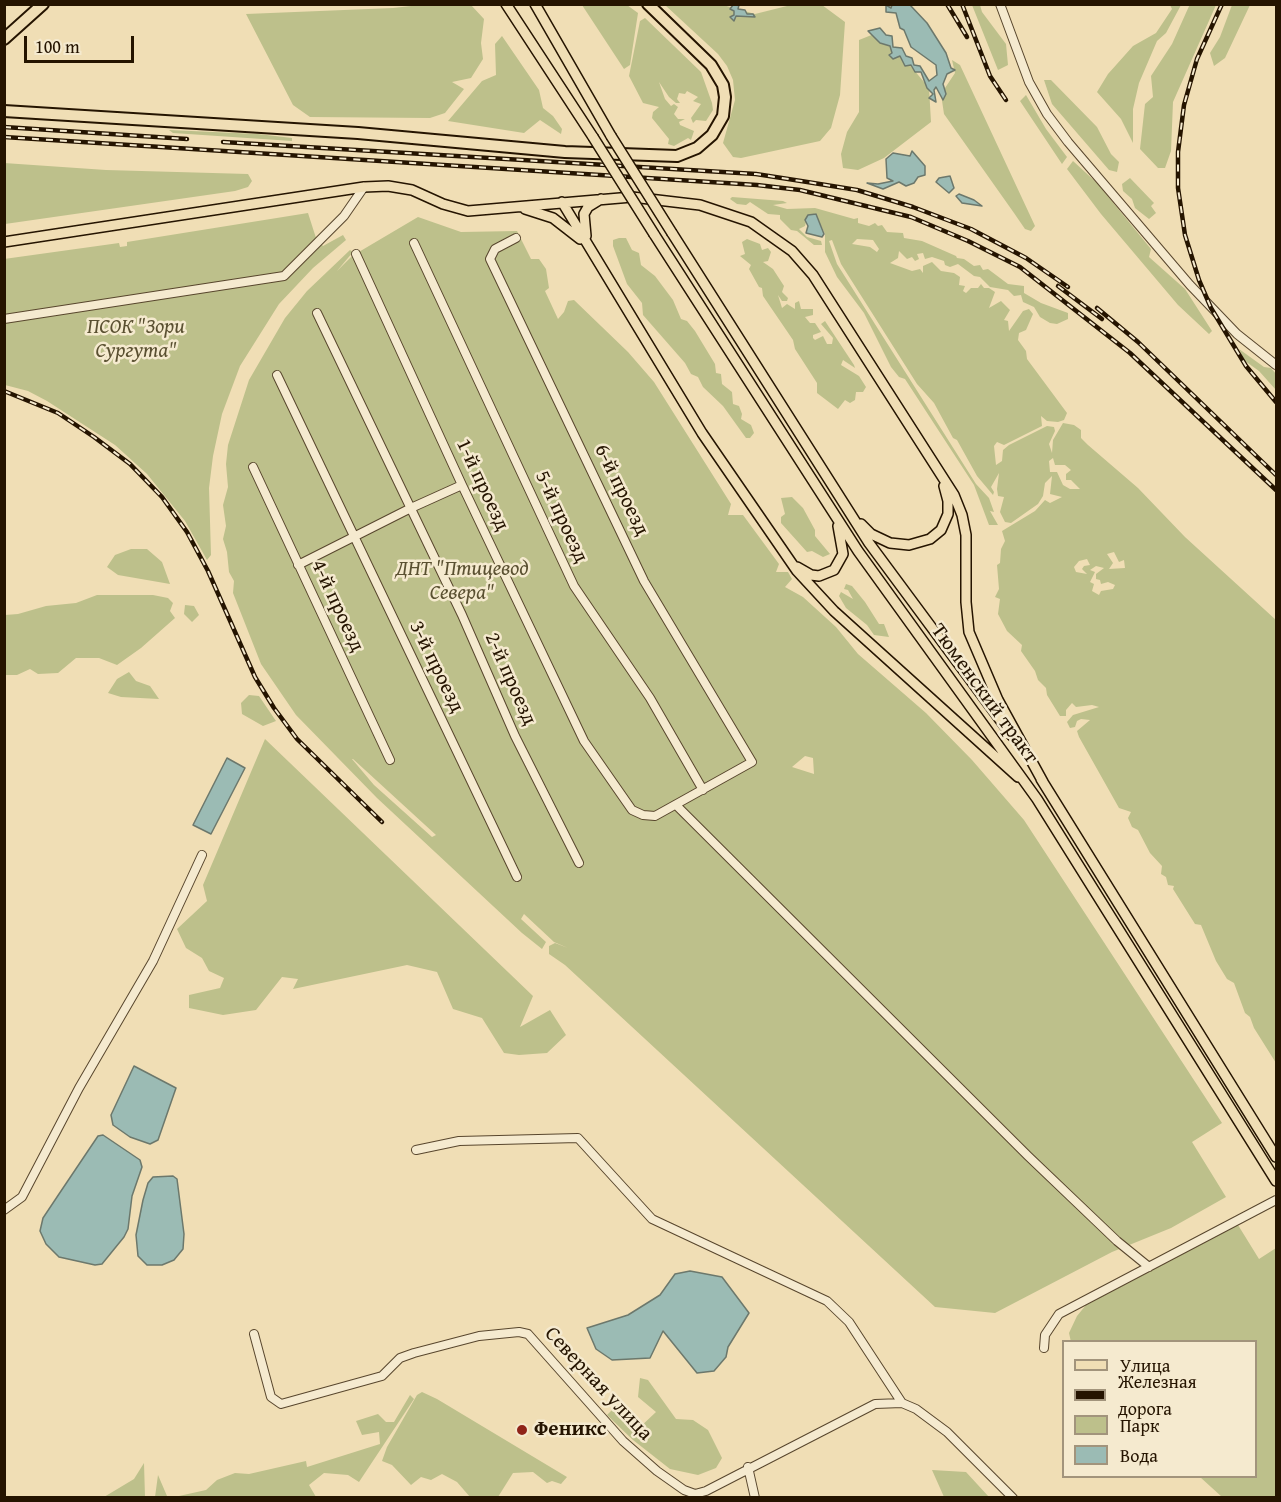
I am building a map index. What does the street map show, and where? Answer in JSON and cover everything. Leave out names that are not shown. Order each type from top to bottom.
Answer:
[{"type":"highway","points":[[4,39],[43,4]]},
{"type":"highway","points":[[4,111],[381,135],[565,152],[677,156],[697,148],[712,135],[723,116],[725,97],[723,85],[711,65],[648,4]]},
{"type":"main road","points":[[500,4],[524,34]]},
{"type":"main road","points":[[506,4],[524,34]]},
{"type":"main road","name":"Тюменский тракт","points":[[536,4],[611,136],[845,506],[897,582],[1043,782],[1276,1157]]},
{"type":"main road","name":"Тюменский тракт","points":[[524,34],[593,137],[833,513],[1037,799],[1276,1181]]},
{"type":"main road","points":[[4,242],[364,187],[404,188],[443,204],[468,211],[606,197],[682,201],[719,209],[751,222],[780,240],[804,263],[828,296],[954,495],[964,525],[966,610],[974,647],[998,700],[1043,782]]},
{"type":"main road","points":[[593,255],[585,234],[584,214],[594,202],[606,197]]},
{"type":"main road","points":[[562,202],[702,433],[783,553],[834,611],[1001,760],[1037,799]]},
{"type":"main road","points":[[518,207],[543,214],[563,225],[593,255]]},
{"type":"main road","points":[[845,506],[861,524],[881,540],[909,545],[930,539],[941,530],[948,514],[946,492],[933,462]]},
{"type":"main road","points":[[783,553],[796,566],[812,575],[827,575],[834,570],[841,560],[844,545],[833,513]]},
{"type":"street","points":[[1000,4],[1029,82],[1061,133],[1190,285],[1237,334],[1276,365]]},
{"type":"street","points":[[4,319],[284,276],[344,216],[364,187]]},
{"type":"street","name":"6-й проезд","points":[[516,238],[495,249],[490,259],[644,581],[752,762],[703,790]]},
{"type":"street","name":"5-й проезд","points":[[414,243],[574,586],[650,698],[703,790]]},
{"type":"street","name":"1-й проезд","points":[[356,254],[462,485],[585,741],[632,810],[642,816],[655,816],[676,805]]},
{"type":"street","name":"2-й проезд","points":[[317,313],[411,508],[516,736],[579,863]]},
{"type":"street","name":"3-й проезд","points":[[277,375],[517,877]]},
{"type":"street","name":"4-й проезд","points":[[252,468],[390,760]]},
{"type":"street","points":[[298,565],[462,485]]},
{"type":"street","points":[[703,790],[676,805],[1036,1163],[1117,1241],[1149,1267]]},
{"type":"street","points":[[4,1210],[22,1197],[79,1088],[153,961],[202,855]]},
{"type":"street","points":[[416,1150],[459,1142],[578,1138],[652,1219],[811,1292],[833,1306],[849,1322],[902,1403]]},
{"type":"street","points":[[1044,1348],[1045,1335],[1059,1314],[1276,1200]]},
{"type":"street","name":"Северная улица","points":[[254,1334],[271,1397],[281,1404],[382,1376],[400,1358],[414,1353],[479,1336],[519,1332],[528,1334],[623,1441],[684,1490],[695,1494],[706,1491],[748,1467]]},
{"type":"street","points":[[755,1497],[748,1467],[875,1404],[902,1403],[916,1409],[947,1432],[1013,1497]]},
{"type":"green space","points":[[1190,4],[1216,5],[1173,102],[1171,151],[1165,168],[1158,168],[1140,149],[1145,104],[1153,97],[1151,76],[1172,44]]},
{"type":"green space","points":[[420,5],[471,5],[484,19],[481,43],[483,59],[471,78],[452,82],[464,89],[445,113],[430,118],[310,117],[293,105],[246,14],[393,8]]},
{"type":"green space","points":[[582,5],[627,5],[638,13],[630,65],[624,69]]},
{"type":"green space","points":[[665,5],[723,5],[755,14],[791,5],[822,5],[845,22],[840,95],[831,128],[820,141],[741,158],[733,157],[723,143],[735,100],[733,80],[727,66],[718,54]]},
{"type":"green space","points":[[972,5],[980,5],[982,12],[1006,44],[1008,65],[998,70]]},
{"type":"green space","points":[[1170,5],[1181,5],[1166,33],[1157,41],[1139,83],[1133,109],[1133,143],[1121,119],[1097,92],[1108,74],[1133,46],[1156,33],[1172,9]]},
{"type":"green space","points":[[1232,5],[1250,5],[1225,58],[1214,66],[1210,53],[1220,37]]},
{"type":"green space","points":[[645,18],[701,72],[712,103],[713,110],[706,121],[696,120],[693,123],[691,118],[701,104],[693,101],[698,97],[687,91],[685,94],[679,93],[677,99],[680,103],[676,103],[659,82],[665,99],[671,106],[674,104],[678,107],[674,114],[678,119],[685,119],[679,122],[680,125],[694,131],[691,140],[688,138],[674,146],[668,144],[669,139],[652,118],[653,112],[659,107],[643,103],[629,76],[640,21]]},
{"type":"green space","points":[[874,34],[898,51],[929,88],[931,122],[884,158],[858,170],[843,168],[841,154],[847,132],[859,112],[859,40]]},
{"type":"green space","points":[[502,36],[539,90],[543,108],[553,116],[562,129],[561,134],[540,120],[524,133],[448,121],[482,81],[496,75],[495,44]]},
{"type":"green space","points":[[952,60],[960,65],[1035,226],[1031,231],[1025,229],[944,114],[941,94],[955,73]]},
{"type":"green space","points":[[1044,80],[1051,80],[1097,127],[1111,154],[1119,162],[1117,172],[1109,170],[1052,104]]},
{"type":"green space","points":[[1026,95],[1046,129],[1067,157],[1062,164],[1020,101]]},
{"type":"green space","points":[[169,130],[258,134],[292,138],[292,141],[173,133]]},
{"type":"green space","points":[[1073,161],[1097,183],[1151,249],[1149,257],[1185,289],[1212,331],[1209,334],[1178,305],[1101,214],[1067,169]]},
{"type":"green space","points":[[4,163],[106,170],[248,174],[252,181],[248,187],[235,191],[5,224]]},
{"type":"green space","points":[[1130,178],[1154,203],[1151,206],[1156,213],[1149,219],[1135,208],[1132,199],[1123,191],[1122,184]]},
{"type":"green space","points":[[732,197],[783,201],[787,203],[773,205],[787,209],[815,208],[854,219],[858,218],[858,223],[869,226],[875,223],[878,226],[882,225],[887,232],[903,233],[904,238],[922,241],[957,258],[964,259],[974,266],[980,265],[983,270],[988,269],[1008,284],[1024,286],[1024,293],[1041,303],[1068,313],[1068,319],[1057,324],[1050,323],[1040,317],[1034,307],[1023,302],[1021,295],[1014,296],[1008,290],[990,287],[980,277],[974,276],[958,264],[950,267],[945,265],[944,261],[932,257],[925,259],[923,253],[917,254],[919,259],[915,261],[912,257],[907,259],[899,251],[898,258],[890,263],[912,271],[920,269],[923,273],[923,266],[932,262],[941,271],[954,273],[960,277],[959,285],[965,286],[963,291],[966,293],[971,288],[978,288],[981,284],[984,288],[989,288],[995,292],[989,308],[1001,301],[1010,310],[1004,320],[1008,321],[1009,331],[1023,311],[1029,309],[1033,314],[1026,330],[1019,333],[1018,340],[1026,351],[1027,359],[1067,413],[1064,420],[1058,422],[1047,421],[1041,416],[1042,426],[1004,445],[997,442],[994,446],[996,465],[1002,461],[1003,450],[1009,445],[1047,426],[1054,427],[1055,431],[1049,444],[1052,453],[1053,440],[1063,423],[1074,425],[1081,430],[1081,438],[1088,445],[1138,488],[1185,537],[1276,620],[1276,1063],[1254,1028],[1250,1017],[1245,1013],[1234,983],[1227,979],[1216,961],[1201,925],[1195,924],[1173,889],[1174,886],[1168,885],[1166,877],[1161,874],[1162,866],[1150,853],[1138,830],[1132,827],[1128,818],[1131,812],[1119,808],[1079,737],[1077,731],[1090,720],[1081,719],[1077,721],[1075,727],[1070,728],[1067,722],[1073,715],[1099,707],[1092,705],[1076,707],[1072,703],[1066,710],[1066,716],[1060,716],[1047,695],[1046,688],[1038,680],[1035,671],[1021,651],[1022,645],[1007,631],[998,614],[1000,599],[995,597],[999,589],[997,565],[1000,563],[1001,549],[1005,541],[1002,531],[1035,511],[1045,500],[1050,503],[1062,497],[1050,494],[1052,476],[1045,483],[1043,496],[1038,504],[1011,523],[1005,522],[1000,512],[1004,497],[998,496],[997,489],[999,473],[991,487],[993,495],[977,476],[934,403],[917,384],[841,264],[832,240],[829,241],[837,264],[976,484],[989,498],[994,512],[990,511],[998,525],[989,525],[974,485],[905,379],[899,377],[891,367],[864,313],[837,277],[825,252],[825,234],[816,215],[808,215],[805,226],[799,229],[807,237],[821,241],[822,245],[814,245],[797,231],[791,230],[780,219],[780,215],[768,214],[750,202],[746,205],[737,204],[730,199]],"holes":[[[857,239],[873,240],[879,249],[877,252],[870,247],[852,244]],[[1053,458],[1055,465],[1065,465],[1071,470],[1066,474],[1066,480],[1071,480],[1080,489],[1070,489],[1063,485],[1057,472],[1050,472],[1049,461]],[[1114,552],[1119,562],[1124,560],[1125,568],[1109,569],[1113,563],[1107,554]],[[1087,559],[1090,565],[1082,569],[1087,574],[1076,572],[1074,567],[1079,561]],[[1096,566],[1104,568],[1096,574],[1096,579],[1100,580],[1101,584],[1108,582],[1115,585],[1113,589],[1101,591],[1099,595],[1092,591],[1094,584],[1090,582],[1095,572],[1090,570]]]},
{"type":"green space","name":"ПСОК \"Зори Сургута\"","points":[[308,213],[316,238],[323,246],[343,235],[346,240],[313,268],[279,304],[240,366],[222,414],[213,456],[209,488],[211,555],[207,560],[185,521],[147,474],[115,445],[47,401],[28,391],[5,385],[4,259],[119,243],[120,247],[127,246],[127,242]]},
{"type":"green space","name":"ДНТ \"Птицевод Севера\"","points":[[418,217],[461,232],[517,231],[531,259],[539,259],[546,269],[549,288],[545,291],[558,319],[564,312],[568,301],[574,300],[628,352],[654,382],[731,504],[728,515],[743,515],[779,564],[776,572],[788,572],[792,579],[785,587],[803,597],[836,627],[858,654],[926,713],[972,760],[1024,820],[1222,1123],[1192,1142],[1226,1197],[1171,1228],[1112,1252],[995,1313],[935,1307],[565,965],[549,954],[549,946],[555,943],[568,948],[554,942],[524,914],[521,919],[546,942],[542,949],[522,933],[377,798],[296,715],[261,664],[233,593],[234,581],[229,572],[223,539],[226,526],[223,505],[228,487],[226,464],[228,445],[249,380],[285,318],[307,291],[350,250],[353,252],[337,271],[352,256]],"holes":[[[805,756],[813,758],[814,774],[792,767]],[[353,759],[436,835],[432,837],[374,785]]]},
{"type":"green space","points":[[626,238],[632,250],[639,253],[641,265],[655,276],[673,300],[681,319],[687,321],[695,331],[715,364],[716,373],[721,374],[722,384],[732,392],[733,404],[739,406],[741,419],[751,425],[754,433],[750,438],[746,438],[723,406],[703,387],[698,377],[691,374],[685,363],[643,315],[642,303],[627,284],[613,246],[613,240]]},
{"type":"green space","points":[[747,239],[760,244],[762,250],[768,248],[771,252],[768,261],[763,262],[773,269],[784,286],[782,292],[788,298],[787,301],[782,301],[778,295],[782,308],[787,304],[795,309],[795,303],[799,301],[801,309],[813,309],[813,315],[805,317],[810,323],[815,323],[821,332],[813,335],[813,338],[815,340],[823,336],[827,344],[832,344],[833,338],[821,324],[825,321],[855,368],[843,360],[841,365],[859,376],[866,387],[863,392],[856,392],[855,400],[850,403],[845,400],[838,409],[817,393],[817,383],[795,349],[793,340],[763,296],[762,288],[759,287],[749,269],[751,265],[740,256],[745,254],[742,242]]},
{"type":"green space","points":[[1239,349],[1264,367],[1271,368],[1276,374],[1276,390],[1259,371],[1245,361]]},
{"type":"green space","points":[[792,497],[803,508],[815,530],[815,536],[830,554],[823,557],[812,551],[807,552],[781,523],[781,517],[785,514],[781,498]]},
{"type":"green space","points":[[131,549],[147,549],[162,562],[170,584],[118,575],[107,567],[115,555]]},
{"type":"green space","points":[[846,584],[852,586],[879,624],[884,624],[889,637],[874,635],[867,625],[846,608],[839,596],[841,592],[853,599],[848,590],[844,589]]},
{"type":"green space","points":[[97,595],[153,595],[168,598],[173,603],[170,611],[175,618],[141,648],[117,665],[99,658],[76,658],[58,673],[38,674],[30,669],[17,675],[5,675],[5,615],[18,614],[46,606],[76,603]]},
{"type":"green space","points":[[185,605],[194,606],[199,615],[192,622],[184,614]]},
{"type":"green space","points":[[129,672],[136,681],[150,686],[159,699],[121,697],[108,693],[117,679]]},
{"type":"green space","points":[[249,695],[259,696],[276,721],[263,726],[242,714],[241,703]]},
{"type":"green space","points":[[265,739],[533,996],[520,1027],[550,1010],[566,1035],[547,1053],[519,1055],[504,1053],[482,1018],[453,1009],[437,972],[407,965],[293,989],[298,979],[282,977],[256,1010],[223,1015],[189,1008],[189,995],[220,988],[224,978],[209,971],[202,958],[186,948],[177,929],[207,901],[203,885]]},
{"type":"green space","points":[[1238,1225],[1259,1259],[1276,1248],[1276,1497],[1222,1497],[1201,1478],[1257,1478],[1257,1340],[1071,1340],[1069,1333],[1077,1316],[1086,1305]]},
{"type":"green space","points":[[640,1378],[648,1380],[676,1419],[693,1420],[708,1430],[722,1458],[716,1468],[698,1475],[670,1469],[633,1440],[607,1415],[615,1407],[638,1429],[656,1412],[638,1397]]},
{"type":"green space","points":[[422,1392],[567,1477],[561,1484],[552,1481],[547,1483],[533,1472],[513,1473],[498,1497],[470,1497],[457,1482],[442,1474],[431,1480],[421,1477],[411,1485],[392,1465],[382,1461],[387,1447],[417,1395]]},
{"type":"green space","points":[[410,1395],[414,1399],[359,1482],[348,1475],[324,1473],[309,1485],[316,1497],[155,1497],[158,1475],[167,1496],[179,1496],[206,1490],[217,1480],[235,1473],[249,1474],[306,1461],[307,1467],[380,1444],[379,1432],[362,1435],[356,1421],[378,1414],[386,1422],[394,1422]]},
{"type":"green space","points":[[144,1463],[145,1497],[104,1497],[134,1479]]},
{"type":"green space","points":[[932,1470],[966,1472],[989,1497],[944,1497]]},
{"type":"water","points":[[733,5],[739,5],[738,9],[745,10],[747,14],[753,14],[755,17],[736,16],[734,21],[730,17],[734,15],[734,11],[730,9]]},
{"type":"water","points":[[886,5],[891,8],[892,5],[910,5],[927,23],[946,53],[951,68],[955,70],[947,74],[943,84],[946,94],[943,100],[936,87],[934,90],[936,102],[929,98],[933,94],[927,88],[921,72],[915,72],[911,65],[905,66],[900,56],[893,59],[889,55],[892,53],[890,46],[880,43],[868,31],[880,28],[886,35],[892,36],[893,47],[902,48],[906,56],[912,58],[914,65],[920,66],[929,81],[937,75],[936,65],[911,47],[904,30],[900,28],[896,13],[886,12]]},
{"type":"water","points":[[912,151],[925,166],[925,175],[918,177],[914,183],[906,186],[899,182],[883,189],[867,183],[878,184],[893,181],[887,178],[886,159],[893,153],[910,156]]},
{"type":"water","points":[[950,176],[954,188],[949,193],[936,182],[939,178]]},
{"type":"water","points":[[959,194],[982,206],[962,203],[956,196]]},
{"type":"water","points":[[816,214],[824,234],[822,237],[806,233],[808,226],[805,220],[808,215]]},
{"type":"water","points":[[227,758],[245,768],[211,834],[193,825]]},
{"type":"water","points":[[134,1066],[176,1088],[158,1140],[150,1144],[130,1137],[113,1125],[111,1115]]},
{"type":"water","points":[[103,1135],[140,1160],[142,1167],[132,1196],[128,1229],[102,1264],[95,1265],[59,1257],[46,1244],[40,1231],[43,1218],[98,1136]]},
{"type":"water","points":[[173,1176],[177,1179],[184,1234],[183,1249],[174,1260],[162,1265],[147,1265],[138,1256],[136,1235],[143,1200],[148,1183],[153,1177]]},
{"type":"water","points":[[690,1271],[722,1277],[749,1313],[728,1347],[726,1357],[714,1371],[697,1373],[663,1331],[650,1358],[612,1360],[596,1349],[587,1328],[628,1315],[660,1295],[675,1274]]},
{"type":"railway","points":[[947,4],[967,37]]},
{"type":"railway","points":[[962,4],[990,76],[1006,100]]},
{"type":"railway","points":[[1222,4],[1197,59],[1184,105],[1178,152],[1178,188],[1185,235],[1199,280],[1211,308],[1246,366],[1276,402]]},
{"type":"railway","points":[[4,127],[187,139]]},
{"type":"railway","points":[[4,137],[757,185],[800,190],[911,217],[968,241],[1020,267],[1130,353],[1276,490]]},
{"type":"railway","points":[[223,142],[756,174],[857,190],[913,207],[971,229],[1026,258],[1068,287]]},
{"type":"railway","points":[[1058,286],[1102,319]]},
{"type":"railway","points":[[1097,308],[1138,342],[1276,475]]},
{"type":"railway","points":[[4,391],[58,413],[94,437],[130,464],[162,497],[187,532],[208,571],[255,677],[274,708],[297,739],[382,822]]},
{"type":"place","name":"Феникс","points":[[522,1430]]}]
